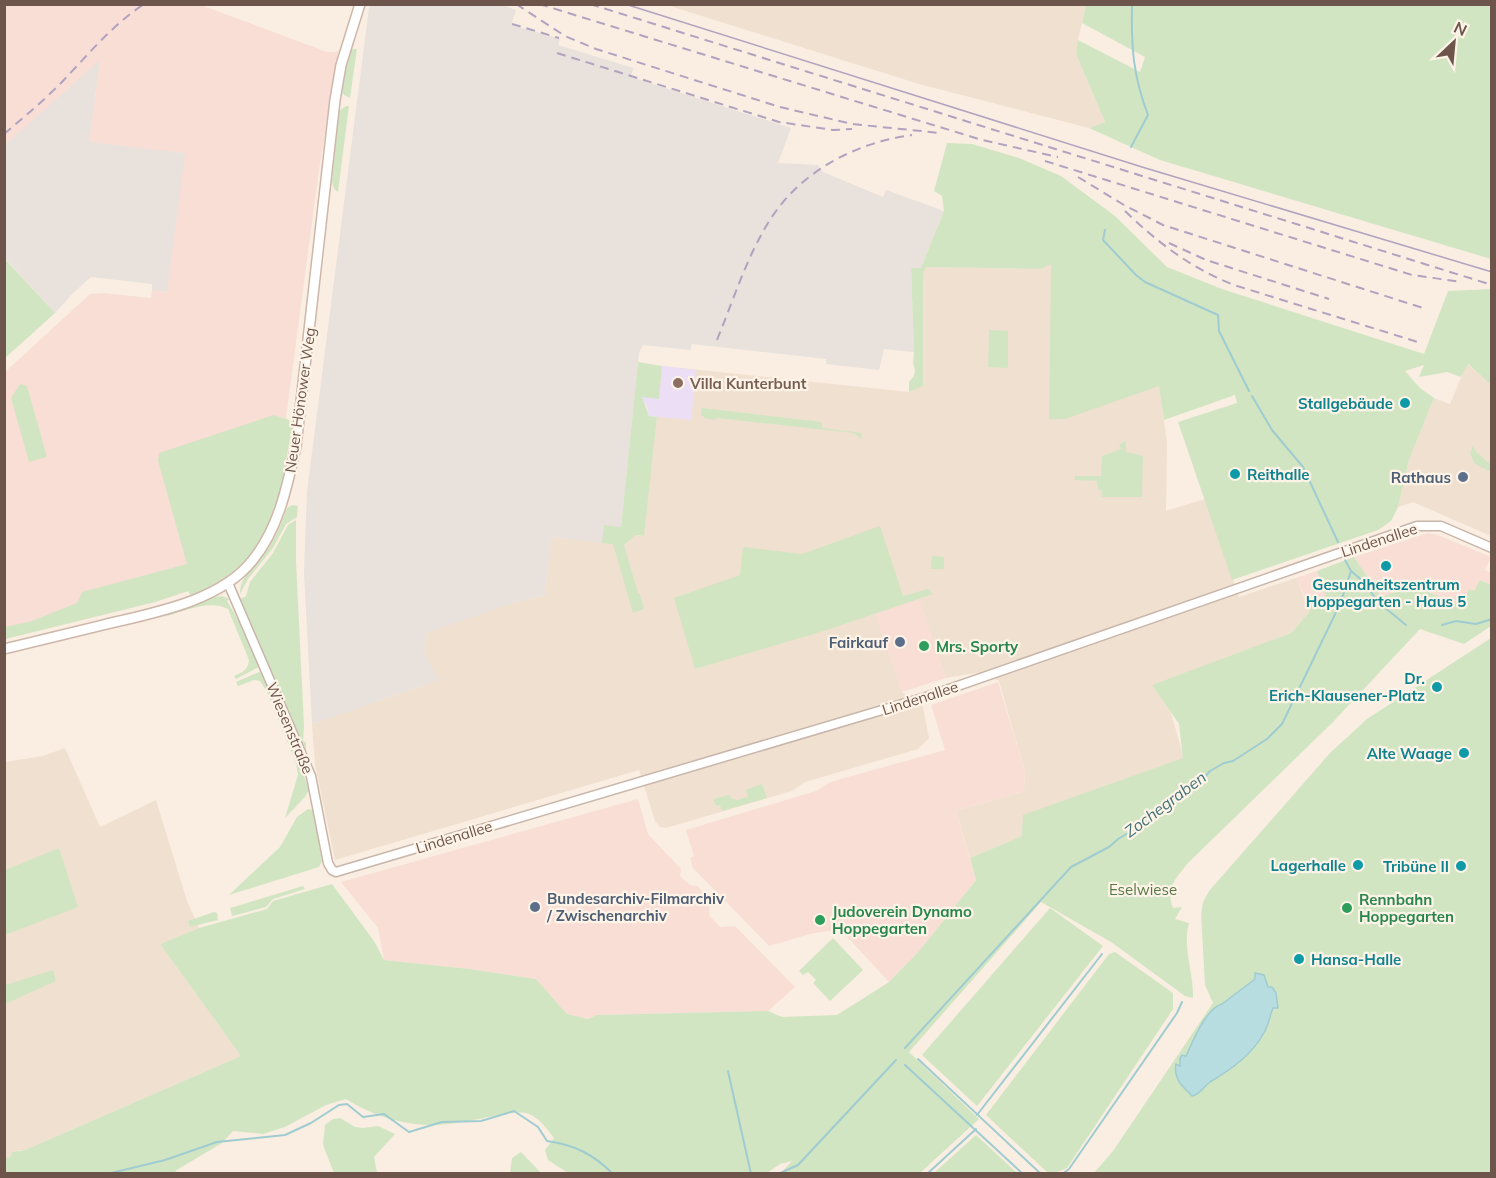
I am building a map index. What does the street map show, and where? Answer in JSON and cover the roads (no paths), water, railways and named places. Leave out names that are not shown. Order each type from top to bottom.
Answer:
[{"type":"main road","name":"Neuer Hönower Weg","points":[[4,649],[165,610],[196,599],[228,583],[240,574],[261,550],[276,521],[288,486],[296,446],[339,79],[346,43],[360,4]]},
{"type":"street","name":"Lindenallee","points":[[340,872],[926,697],[1417,526],[1441,526],[1491,548]]},
{"type":"street","name":"Wiesenstraße","points":[[228,583],[311,776],[328,863],[332,870],[340,872]]},
{"type":"water","points":[[1255,973],[1264,975],[1268,987],[1272,987],[1276,993],[1278,1008],[1273,1008],[1265,1031],[1248,1054],[1210,1082],[1198,1094],[1192,1096],[1177,1078],[1176,1064],[1180,1066],[1180,1058],[1182,1055],[1186,1056],[1205,1018],[1216,1007],[1255,979]]},
{"type":"waterway","name":"Zochegraben","points":[[1131,147],[1148,115],[1134,61],[1132,4]]},
{"type":"waterway","name":"Zochegraben","points":[[1105,230],[1103,240],[1145,282],[1218,315],[1219,331],[1249,391]]},
{"type":"waterway","name":"Zochegraben","points":[[1252,396],[1272,430],[1303,467],[1338,542]]},
{"type":"waterway","name":"Zochegraben","points":[[905,1048],[1071,867],[1109,847],[1144,824],[1203,779],[1210,771],[1233,761],[1267,739],[1282,724],[1340,604],[1351,571],[1345,560]]},
{"type":"waterway","points":[[1351,571],[1364,582],[1378,602],[1406,625]]},
{"type":"waterway","points":[[1442,625],[1456,621],[1476,624],[1492,619]]},
{"type":"waterway","points":[[977,1115],[1102,954]]},
{"type":"waterway","points":[[1062,1174],[1069,1169],[1177,1013],[1182,1002]]},
{"type":"waterway","points":[[918,1059],[1041,1174]]},
{"type":"waterway","name":"Zochegraben","points":[[778,1174],[798,1165],[896,1060]]},
{"type":"waterway","points":[[905,1065],[1023,1174]]},
{"type":"waterway","points":[[728,1071],[751,1174]]},
{"type":"waterway","points":[[107,1174],[165,1160],[217,1142],[285,1135],[311,1123],[339,1105],[347,1104],[363,1117],[384,1114],[409,1132],[442,1122],[481,1121],[514,1111],[538,1127],[547,1141],[583,1152],[613,1174]]},
{"type":"waterway","points":[[927,1174],[976,1129]]},
{"type":"tram line","points":[[625,4],[1142,167],[1492,272]]},
{"type":"railway","points":[[4,134],[53,91],[110,32],[144,4]]},
{"type":"railway","points":[[516,4],[565,36],[596,49],[780,107],[852,124],[940,133]]},
{"type":"railway","points":[[539,4],[982,140],[1058,157]]},
{"type":"railway","points":[[590,4],[1492,285]]},
{"type":"railway","points":[[512,24],[559,38]]},
{"type":"railway","points":[[557,53],[779,122],[833,130],[852,129]]},
{"type":"railway","points":[[717,340],[760,237],[781,205],[795,189],[812,175],[849,153],[869,145],[912,135]]},
{"type":"railway","points":[[1045,161],[1412,275],[1462,282]]},
{"type":"railway","points":[[1078,177],[1163,225],[1423,308]]},
{"type":"railway","points":[[1125,211],[1176,254],[1218,278],[1421,343]]},
{"type":"railway","points":[[1169,243],[1206,260],[1329,299]]},
{"type":"place","name":"Villa Kunterbunt","points":[[678,383]]},
{"type":"place","name":"Stallgebäude","points":[[1405,403]]},
{"type":"place","name":"Reithalle","points":[[1235,474]]},
{"type":"place","name":"Rathaus","points":[[1463,477]]},
{"type":"place","name":"Gesundheitszentrum Hoppegarten - Haus 5","points":[[1386,566]]},
{"type":"place","name":"Fairkauf","points":[[900,642]]},
{"type":"place","name":"Mrs. Sporty","points":[[924,646]]},
{"type":"place","name":"Dr. Erich-Klausener-Platz","points":[[1437,687]]},
{"type":"place","name":"Alte Waage","points":[[1464,753]]},
{"type":"place","name":"Lagerhalle","points":[[1358,865]]},
{"type":"place","name":"Tribüne II","points":[[1461,866]]},
{"type":"place","name":"Bundesarchiv-Filmarchiv / Zwischenarchiv","points":[[535,907]]},
{"type":"place","name":"Rennbahn Hoppegarten","points":[[1347,908]]},
{"type":"place","name":"Judoverein Dynamo Hoppegarten","points":[[820,920]]},
{"type":"place","name":"Hansa-Halle","points":[[1299,959]]},
{"type":"park label","name":"Eselwiese","points":[[1143,889]]}]
